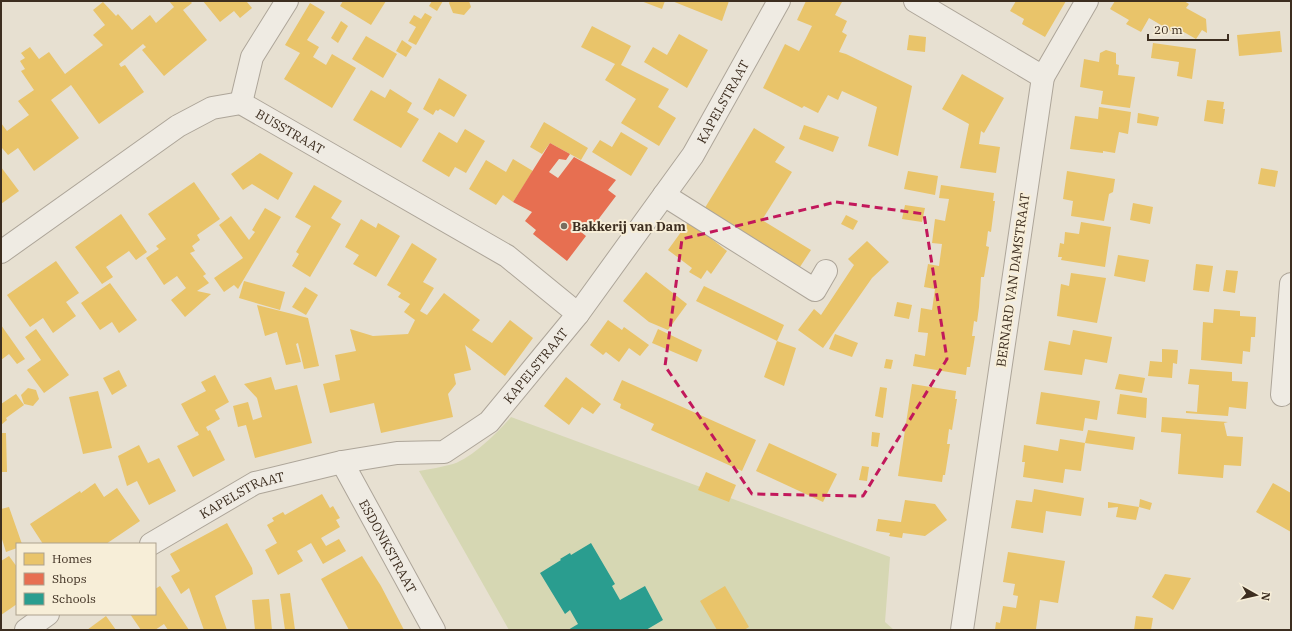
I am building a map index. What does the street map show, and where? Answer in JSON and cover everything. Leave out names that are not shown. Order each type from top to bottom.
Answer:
[{"type":"street","points":[[241,103],[252,58],[287,1]]},
{"type":"street","name":"KAPELSTRAAT","points":[[153,543],[255,483],[342,462],[397,453],[444,452],[489,422],[578,314],[693,155],[779,1]]},
{"type":"street","points":[[915,1],[1043,77],[1087,1]]},
{"type":"street","name":"BERNARD VAN DAMSTRAAT","points":[[962,630],[1043,77]]},
{"type":"street","name":"BUSSTRAAT","points":[[1,252],[178,126],[212,108],[241,103],[507,256],[578,314]]},
{"type":"street","points":[[664,195],[814,290],[826,271]]},
{"type":"street","points":[[1282,395],[1291,284]]},
{"type":"street","name":"ESDONKSTRAAT","points":[[342,462],[434,630]]},
{"type":"street","points":[[26,630],[47,615]]},
{"type":"highlighted area","points":[[836,202],[924,214],[947,359],[863,496],[752,494],[665,366],[682,239]]},
{"type":"green space","points":[[511,417],[890,557],[885,622],[894,630],[509,630],[419,471],[461,461],[484,444]]},
{"type":"building: Homes","points":[[169,1],[190,1],[192,3],[183,10],[207,40],[164,76],[142,50],[146,47],[143,44],[119,64],[121,67],[125,65],[144,92],[99,124],[71,85],[51,100],[79,138],[34,171],[18,148],[8,155],[2,148],[1,149],[1,123],[7,131],[29,115],[18,101],[34,90],[21,71],[25,69],[20,61],[25,58],[21,53],[30,47],[39,59],[49,52],[65,74],[103,45],[93,35],[105,25],[93,10],[103,2],[116,16],[118,14],[132,30],[150,15],[156,23],[174,7]]},
{"type":"building: Homes","points":[[203,1],[249,1],[247,2],[252,8],[240,18],[234,11],[220,22]]},
{"type":"building: Homes","points":[[343,1],[386,1],[371,25],[340,6]]},
{"type":"building: Homes","points":[[432,1],[443,1],[437,11],[429,6]]},
{"type":"building: Homes","points":[[450,1],[469,1],[471,7],[464,15],[453,13],[449,3]]},
{"type":"building: Homes","points":[[641,1],[665,1],[662,9]]},
{"type":"building: Homes","points":[[672,1],[729,1],[722,21]]},
{"type":"building: Homes","points":[[806,1],[842,2],[835,15],[847,21],[842,32],[847,35],[839,52],[912,86],[898,156],[868,146],[877,107],[842,91],[838,100],[828,95],[818,113],[804,106],[802,108],[763,88],[785,44],[799,51],[812,26],[797,20]]},
{"type":"building: Homes","points":[[1016,1],[1066,1],[1045,37],[1022,24],[1024,19],[1010,11]]},
{"type":"building: Homes","points":[[1115,1],[1184,1],[1189,4],[1186,8],[1206,19],[1207,33],[1202,30],[1196,39],[1175,27],[1173,32],[1149,18],[1141,32],[1126,24],[1129,20],[1110,9]]},
{"type":"building: Homes","points":[[310,3],[325,12],[307,40],[319,47],[313,57],[326,65],[332,54],[356,68],[332,108],[284,79],[300,53],[285,45]]},
{"type":"building: Homes","points":[[425,13],[432,17],[416,45],[408,41],[416,27],[409,23],[414,15],[421,19]]},
{"type":"building: Homes","points":[[341,21],[348,26],[338,43],[331,38]]},
{"type":"building: Homes","points":[[592,26],[631,46],[621,65],[669,89],[658,107],[676,118],[659,146],[621,123],[636,99],[605,80],[615,64],[581,47]]},
{"type":"building: Homes","points":[[1280,31],[1282,52],[1239,56],[1237,35]]},
{"type":"building: Homes","points":[[679,34],[708,50],[687,88],[644,62],[653,47],[667,55]]},
{"type":"building: Homes","points":[[909,35],[926,37],[925,52],[907,50]]},
{"type":"building: Homes","points":[[366,36],[397,54],[383,78],[352,59]]},
{"type":"building: Homes","points":[[402,40],[412,47],[406,57],[396,51]]},
{"type":"building: Homes","points":[[1153,43],[1196,49],[1192,79],[1177,76],[1179,62],[1151,58]]},
{"type":"building: Homes","points":[[1106,50],[1116,53],[1116,64],[1119,65],[1118,75],[1135,77],[1130,108],[1101,104],[1103,91],[1080,87],[1084,59],[1099,62],[1100,53]]},
{"type":"building: Homes","points":[[962,74],[1004,98],[984,133],[981,131],[979,144],[1000,147],[996,173],[960,168],[969,124],[942,109]]},
{"type":"building: Homes","points":[[439,78],[467,95],[454,117],[440,109],[438,111],[436,110],[433,115],[423,109]]},
{"type":"building: Homes","points":[[390,89],[412,103],[407,112],[419,119],[401,148],[353,120],[371,90],[385,98]]},
{"type":"building: Homes","points":[[1207,100],[1224,102],[1223,109],[1225,109],[1223,124],[1204,121]]},
{"type":"building: Homes","points":[[1099,107],[1131,112],[1128,134],[1119,132],[1115,153],[1070,149],[1075,116],[1098,119]]},
{"type":"building: Homes","points":[[1138,113],[1159,117],[1157,126],[1137,123]]},
{"type":"building: Homes","points":[[544,122],[588,148],[581,160],[550,143],[542,154],[530,147]]},
{"type":"building: Homes","points":[[804,125],[839,137],[833,152],[799,139]]},
{"type":"building: Homes","points":[[754,128],[785,147],[775,162],[792,172],[762,220],[811,250],[798,270],[703,211]]},
{"type":"building: Homes","points":[[465,129],[485,141],[466,173],[455,167],[449,177],[422,161],[439,132],[457,143]]},
{"type":"building: Homes","points":[[621,132],[648,148],[631,176],[592,152],[600,140],[612,147]]},
{"type":"building: Homes","points":[[260,153],[293,173],[278,200],[252,184],[243,190],[231,174]]},
{"type":"building: Homes","points":[[513,159],[533,171],[513,202],[503,195],[496,205],[469,189],[486,160],[506,172]]},
{"type":"building: Homes","points":[[1,167],[19,191],[1,204]]},
{"type":"building: Homes","points":[[1261,168],[1278,171],[1275,187],[1258,184]]},
{"type":"building: Homes","points":[[908,171],[938,176],[935,195],[904,189]]},
{"type":"building: Homes","points":[[1067,171],[1115,179],[1113,192],[1109,194],[1104,221],[1071,216],[1073,201],[1063,199]]},
{"type":"building: Homes","points":[[194,182],[220,219],[197,235],[200,240],[192,246],[195,251],[190,253],[206,274],[203,276],[209,283],[197,291],[211,294],[185,317],[171,300],[186,288],[177,276],[164,285],[146,258],[159,249],[156,246],[166,239],[148,214]]},
{"type":"building: Homes","points":[[314,185],[342,201],[331,218],[341,224],[310,277],[292,266],[299,254],[296,252],[311,226],[295,217]]},
{"type":"building: Homes","points":[[941,185],[994,193],[993,201],[995,201],[991,232],[988,231],[986,246],[989,247],[984,277],[981,277],[977,322],[974,321],[972,336],[975,336],[970,367],[967,367],[966,375],[913,366],[915,354],[925,356],[928,333],[918,332],[921,308],[932,310],[935,289],[924,287],[928,264],[939,266],[942,244],[932,243],[935,219],[945,221],[949,199],[939,198]]},
{"type":"building: Homes","points":[[1133,203],[1153,207],[1150,224],[1130,220]]},
{"type":"building: Homes","points":[[905,205],[925,208],[922,222],[902,219]]},
{"type":"building: Homes","points":[[265,208],[281,217],[238,289],[234,285],[224,292],[214,278],[243,258],[219,225],[231,216],[249,240],[255,232],[252,230]]},
{"type":"building: Homes","points":[[121,214],[147,252],[136,260],[129,251],[106,267],[113,277],[102,284],[75,247]]},
{"type":"building: Homes","points":[[846,215],[858,221],[853,230],[841,224]]},
{"type":"building: Homes","points":[[361,219],[376,228],[378,223],[400,236],[376,277],[353,264],[359,255],[345,247]]},
{"type":"building: Homes","points":[[689,221],[727,251],[711,274],[707,270],[701,279],[689,272],[692,268],[668,250]]},
{"type":"building: Homes","points":[[1081,222],[1111,227],[1105,267],[1061,260],[1062,257],[1058,257],[1060,243],[1064,244],[1065,232],[1079,234]]},
{"type":"building: Homes","points":[[867,241],[889,262],[872,278],[823,348],[798,330],[814,309],[821,315],[854,265],[848,259]]},
{"type":"building: Homes","points":[[412,243],[437,259],[423,282],[434,288],[420,311],[427,315],[444,293],[480,320],[472,330],[492,343],[510,320],[533,338],[505,376],[465,345],[471,370],[454,374],[456,384],[448,394],[453,417],[381,433],[374,403],[330,413],[323,384],[340,380],[335,355],[356,351],[350,329],[373,336],[408,334],[415,320],[404,312],[410,304],[398,297],[401,293],[387,285]]},
{"type":"building: Homes","points":[[1118,255],[1149,260],[1145,282],[1114,276]]},
{"type":"building: Homes","points":[[56,261],[79,293],[66,302],[76,316],[53,333],[43,318],[30,327],[7,295]]},
{"type":"building: Homes","points":[[1196,264],[1213,266],[1209,292],[1193,290]]},
{"type":"building: Homes","points":[[1226,270],[1238,271],[1235,293],[1223,291]]},
{"type":"building: Homes","points":[[646,272],[687,304],[668,330],[649,322],[623,301]]},
{"type":"building: Homes","points":[[1071,273],[1106,278],[1097,323],[1057,316],[1061,284],[1069,286]]},
{"type":"building: Homes","points":[[244,281],[285,292],[280,310],[239,298]]},
{"type":"building: Homes","points":[[110,283],[137,320],[119,333],[112,322],[100,330],[81,303]]},
{"type":"building: Homes","points":[[704,286],[784,325],[777,341],[696,301]]},
{"type":"building: Homes","points":[[305,287],[318,295],[306,315],[292,307]]},
{"type":"building: Homes","points":[[897,302],[912,305],[909,319],[894,316]]},
{"type":"building: Homes","points":[[257,305],[308,318],[319,366],[304,369],[298,343],[296,344],[301,362],[286,365],[277,332],[265,336]]},
{"type":"building: Homes","points":[[1214,309],[1240,311],[1240,316],[1256,317],[1255,337],[1251,337],[1250,352],[1243,351],[1242,364],[1201,360],[1203,322],[1213,323]]},
{"type":"building: Homes","points":[[608,320],[622,330],[624,327],[649,345],[640,356],[629,348],[619,362],[606,352],[603,355],[590,345]]},
{"type":"building: Homes","points":[[1,325],[25,359],[17,364],[9,354],[1,360]]},
{"type":"building: Homes","points":[[36,329],[69,375],[44,393],[27,370],[41,360],[25,337]]},
{"type":"building: Homes","points":[[658,329],[702,350],[697,362],[652,343]]},
{"type":"building: Homes","points":[[1073,330],[1112,337],[1107,363],[1085,359],[1082,375],[1044,370],[1049,341],[1070,345]]},
{"type":"building: Homes","points":[[835,334],[858,343],[852,357],[829,349]]},
{"type":"building: Homes","points":[[777,341],[796,348],[784,386],[764,377]]},
{"type":"building: Homes","points":[[1162,349],[1178,350],[1177,364],[1173,363],[1172,378],[1148,376],[1150,361],[1162,362]]},
{"type":"building: Homes","points":[[886,359],[893,360],[891,369],[884,368]]},
{"type":"building: Homes","points":[[1190,369],[1232,372],[1232,381],[1248,382],[1246,409],[1229,407],[1228,416],[1186,413],[1186,411],[1197,412],[1199,385],[1188,384]]},
{"type":"building: Homes","points":[[119,370],[127,386],[112,395],[103,378]]},
{"type":"building: Homes","points":[[1119,374],[1145,378],[1142,393],[1115,389]]},
{"type":"building: Homes","points":[[215,375],[229,402],[215,410],[220,419],[206,427],[208,431],[210,430],[225,460],[193,477],[177,446],[199,435],[181,404],[206,391],[201,382]]},
{"type":"building: Homes","points":[[271,377],[275,390],[297,385],[312,443],[255,458],[246,425],[238,427],[233,406],[248,402],[253,420],[262,417],[257,398],[244,384]]},
{"type":"building: Homes","points":[[566,377],[601,404],[593,414],[582,407],[569,425],[544,406]]},
{"type":"building: Homes","points":[[622,380],[756,440],[742,471],[651,430],[654,424],[620,408],[621,404],[613,400]]},
{"type":"building: Homes","points":[[912,384],[956,391],[955,399],[957,399],[952,430],[949,429],[947,444],[950,444],[945,475],[943,475],[942,482],[898,476]]},
{"type":"building: Homes","points":[[880,387],[887,388],[883,418],[875,416]]},
{"type":"building: Homes","points":[[28,388],[36,390],[39,399],[33,406],[24,404],[21,395]]},
{"type":"building: Homes","points":[[98,391],[112,448],[83,454],[69,397]]},
{"type":"building: Homes","points":[[1041,392],[1100,401],[1097,420],[1085,418],[1083,431],[1036,424]]},
{"type":"building: Homes","points":[[16,394],[24,405],[6,418],[7,420],[1,425],[1,404]]},
{"type":"building: Homes","points":[[1120,394],[1147,398],[1146,418],[1117,414]]},
{"type":"building: Homes","points":[[1162,417],[1228,422],[1224,423],[1227,436],[1243,437],[1241,466],[1224,465],[1223,478],[1178,474],[1181,434],[1161,432]]},
{"type":"building: Homes","points":[[1088,430],[1135,437],[1133,450],[1085,443]]},
{"type":"building: Homes","points":[[872,432],[880,433],[878,447],[871,446]]},
{"type":"building: Homes","points":[[1,433],[6,433],[7,472],[1,472]]},
{"type":"building: Homes","points":[[1060,439],[1085,443],[1081,471],[1065,469],[1063,483],[1023,477],[1025,462],[1022,462],[1024,445],[1058,451]]},
{"type":"building: Homes","points":[[769,443],[837,474],[823,502],[756,471]]},
{"type":"building: Homes","points":[[139,445],[148,463],[159,458],[176,491],[149,505],[137,481],[127,486],[118,456]]},
{"type":"building: Homes","points":[[862,466],[869,467],[867,481],[859,480]]},
{"type":"building: Homes","points":[[706,472],[736,485],[729,502],[698,490]]},
{"type":"building: Homes","points":[[95,483],[104,497],[117,488],[140,521],[107,543],[42,543],[30,524],[80,491],[81,493]]},
{"type":"building: Homes","points":[[1273,483],[1291,493],[1291,532],[1256,512]]},
{"type":"building: Homes","points":[[1034,489],[1084,498],[1081,516],[1046,511],[1043,533],[1011,528],[1016,500],[1032,502]]},
{"type":"building: Homes","points":[[322,494],[330,508],[333,506],[340,518],[336,520],[340,527],[321,538],[326,546],[339,539],[346,551],[323,564],[311,543],[297,551],[303,561],[278,575],[265,550],[277,543],[267,525],[274,521],[272,518],[283,512],[285,515]]},
{"type":"building: Homes","points":[[1140,499],[1152,503],[1150,510],[1139,507]]},
{"type":"building: Homes","points":[[905,500],[935,504],[947,520],[925,536],[903,533],[902,538],[889,536],[890,533],[876,531],[878,519],[901,522]]},
{"type":"building: Homes","points":[[1108,502],[1139,507],[1136,520],[1116,517],[1118,507],[1108,508]]},
{"type":"building: Homes","points":[[9,507],[22,543],[16,543],[16,548],[6,552],[1,536],[1,509]]},
{"type":"building: Homes","points":[[227,523],[252,568],[253,574],[215,596],[227,630],[204,630],[189,588],[181,594],[171,576],[180,571],[170,554]]},
{"type":"building: Homes","points":[[1008,552],[1065,561],[1058,603],[1040,600],[1036,629],[1039,630],[995,630],[996,622],[1000,623],[1003,606],[1016,608],[1018,596],[1013,595],[1015,584],[1003,582]]},
{"type":"building: Homes","points":[[9,556],[16,566],[16,605],[1,615],[1,561]]},
{"type":"building: Homes","points":[[362,556],[381,586],[404,630],[349,630],[321,579]]},
{"type":"building: Homes","points":[[1165,574],[1191,578],[1173,610],[1152,597]]},
{"type":"building: Homes","points":[[160,586],[189,630],[168,630],[164,624],[155,630],[141,630],[131,615],[156,615],[156,588]]},
{"type":"building: Homes","points":[[725,586],[749,627],[744,630],[717,630],[700,601]]},
{"type":"building: Homes","points":[[290,593],[295,630],[285,630],[280,594]]},
{"type":"building: Homes","points":[[269,599],[272,630],[255,630],[252,600]]},
{"type":"building: Homes","points":[[106,616],[116,630],[87,630]]},
{"type":"building: Homes","points":[[1136,616],[1153,618],[1151,630],[1134,630]]},
{"type":"building: Shops","points":[[550,143],[570,154],[566,160],[559,159],[549,172],[558,178],[574,157],[616,180],[608,190],[616,196],[591,229],[587,225],[581,232],[586,236],[567,261],[533,234],[536,230],[525,221],[532,212],[513,202]]},
{"type":"building: Schools","points":[[591,543],[615,584],[612,586],[620,600],[645,586],[663,620],[646,630],[568,630],[578,624],[570,610],[565,614],[540,573],[570,553],[571,555]]},
{"type":"place","name":"Bakkerij van Dam","points":[[564,226]]}]
